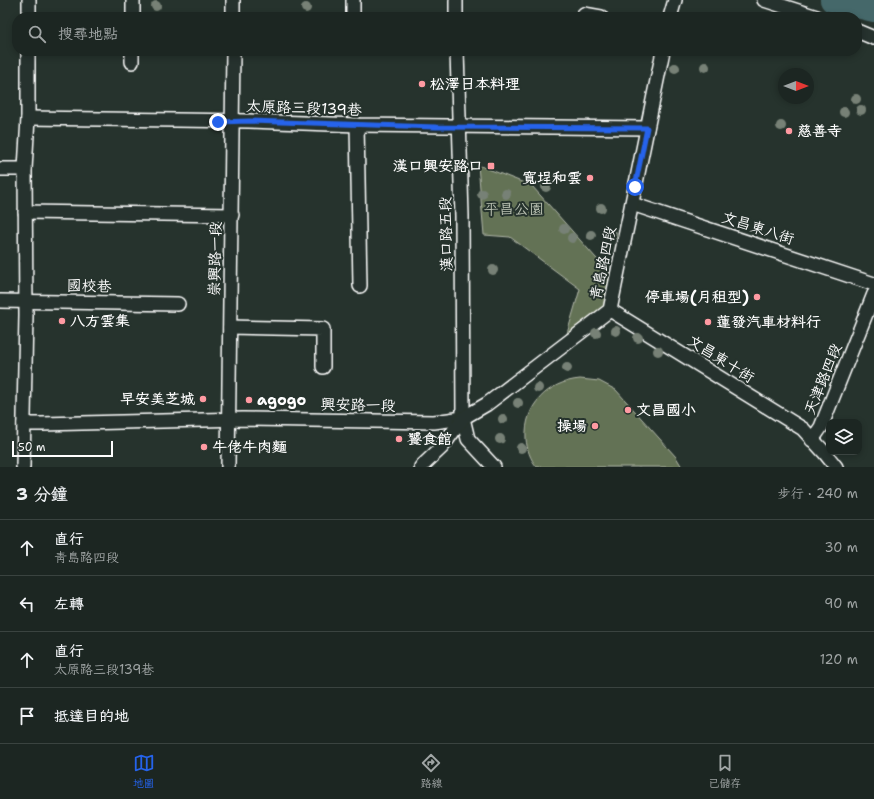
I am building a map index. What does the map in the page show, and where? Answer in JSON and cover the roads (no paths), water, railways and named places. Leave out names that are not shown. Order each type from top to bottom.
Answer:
[{"type":"street","points":[[29,0],[29,12]]},
{"type":"street","points":[[132,12],[133,0]]},
{"type":"street","points":[[233,0],[233,12]]},
{"type":"street","points":[[353,0],[354,12]]},
{"type":"street","points":[[456,0],[456,12]]},
{"type":"street","points":[[671,12],[675,0]]},
{"type":"street","points":[[764,0],[801,12]]},
{"type":"street","points":[[862,33],[874,38]]},
{"type":"street","points":[[24,467],[25,170],[28,118],[28,56]]},
{"type":"street","name":"崇興路一段","points":[[228,467],[233,56]]},
{"type":"street","name":"漢口路五段","points":[[457,56],[462,216],[463,418]]},
{"type":"street","name":"青島路四段","points":[[421,467],[442,447],[463,418],[487,404],[610,310],[662,56]]},
{"type":"street","name":"太原路三段139巷","points":[[28,118],[459,127],[647,128]]},
{"type":"street","points":[[358,125],[360,286]]},
{"type":"street","points":[[0,169],[25,170]]},
{"type":"street","name":"文昌東八街","points":[[632,204],[874,284]]},
{"type":"street","points":[[25,212],[232,215]]},
{"type":"street","name":"天津路四段","points":[[812,440],[821,427],[874,294]]},
{"type":"street","name":"國校巷","points":[[0,301],[178,304]]},
{"type":"street","name":"文昌東十街","points":[[610,310],[803,429],[812,440]]},
{"type":"street","points":[[230,327],[323,329],[323,367]]},
{"type":"street","points":[[463,418],[468,439],[494,467]]},
{"type":"street","name":"興安路一段","points":[[24,424],[243,419],[434,422],[463,418]]},
{"type":"street","points":[[812,440],[836,467]]},
{"type":"waterway","points":[[832,0],[874,10]]},
{"type":"place","name":"松澤日本料理","points":[[422,84]]},
{"type":"place","name":"慈善寺","points":[[789,131]]},
{"type":"place","name":"漢口興安路口","points":[[491,166]]},
{"type":"place","name":"寬埕和雲","points":[[590,178]]},
{"type":"place","name":"停車場(月租型)","points":[[757,297]]},
{"type":"place","name":"八方雲集","points":[[62,321]]},
{"type":"place","name":"蓮發汽車材料行","points":[[708,322]]},
{"type":"place","name":"早安美芝城","points":[[203,399]]},
{"type":"place","name":"agogo","points":[[249,400]]},
{"type":"place","name":"文昌國小","points":[[628,410]]},
{"type":"place","name":"操場","points":[[595,426]]},
{"type":"place","name":"饕食館","points":[[399,439]]},
{"type":"place","name":"牛佬牛肉麵","points":[[204,447]]},
{"type":"park label","name":"平昌公園","points":[[514,209]]}]
